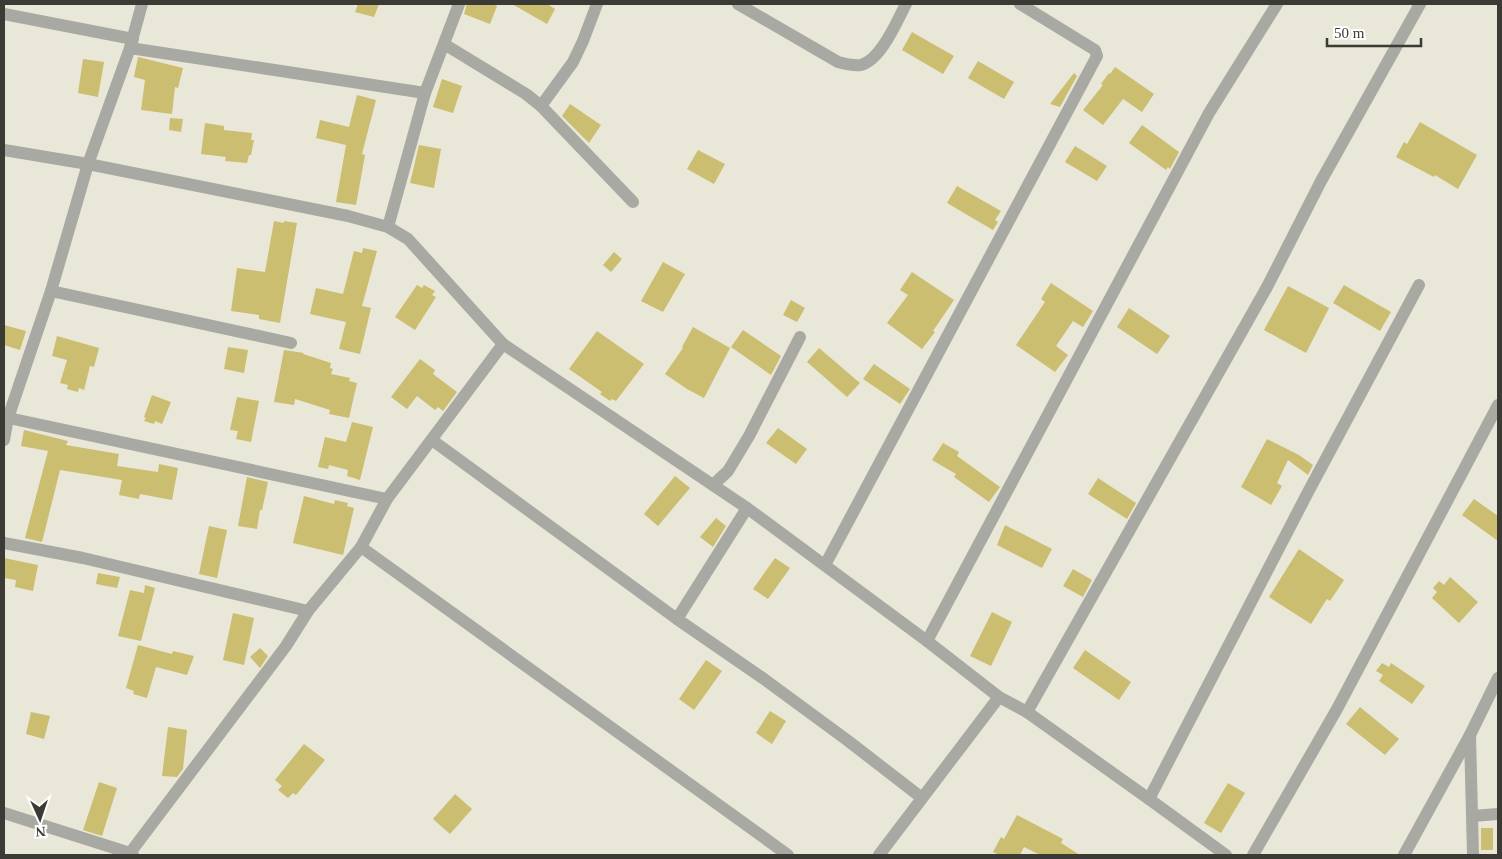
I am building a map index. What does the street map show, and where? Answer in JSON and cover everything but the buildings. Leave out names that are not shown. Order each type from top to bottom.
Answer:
[{"type":"street","points":[[4,440],[6,417],[51,290],[88,164],[131,44],[142,4]]},
{"type":"street","points":[[388,227],[425,93],[459,4]]},
{"type":"street","points":[[541,106],[573,62],[597,4]]},
{"type":"street","points":[[738,4],[838,62],[849,65],[859,65],[872,59],[890,35],[906,4]]},
{"type":"street","points":[[825,565],[1097,56],[1095,50],[1020,4]]},
{"type":"street","points":[[927,641],[1209,113],[1276,4]]},
{"type":"street","points":[[1027,712],[1267,287],[1321,181],[1420,4]]},
{"type":"street","points":[[4,14],[131,44],[425,93]]},
{"type":"street","points":[[444,44],[526,94],[541,106],[633,202]]},
{"type":"street","points":[[4,150],[88,164],[348,216],[388,227],[408,239],[503,344],[747,508],[927,641],[999,697],[1027,712],[1226,855]]},
{"type":"street","points":[[1149,799],[1307,494],[1419,285]]},
{"type":"street","points":[[51,290],[292,343]]},
{"type":"street","points":[[713,485],[728,471],[745,443],[800,337]]},
{"type":"street","points":[[4,813],[131,854],[286,646],[308,610],[361,547],[387,499],[503,344]]},
{"type":"street","points":[[1253,855],[1337,709],[1498,406]]},
{"type":"street","points":[[6,417],[387,499]]},
{"type":"street","points":[[432,440],[677,619],[779,690],[922,798]]},
{"type":"street","points":[[677,619],[747,508]]},
{"type":"street","points":[[4,543],[83,558],[308,610]]},
{"type":"street","points":[[361,547],[788,855]]},
{"type":"street","points":[[1404,855],[1470,735],[1498,678]]},
{"type":"street","points":[[878,855],[999,697]]},
{"type":"street","points":[[1470,735],[1473,855]]},
{"type":"street","points":[[1473,816],[1498,814]]}]
